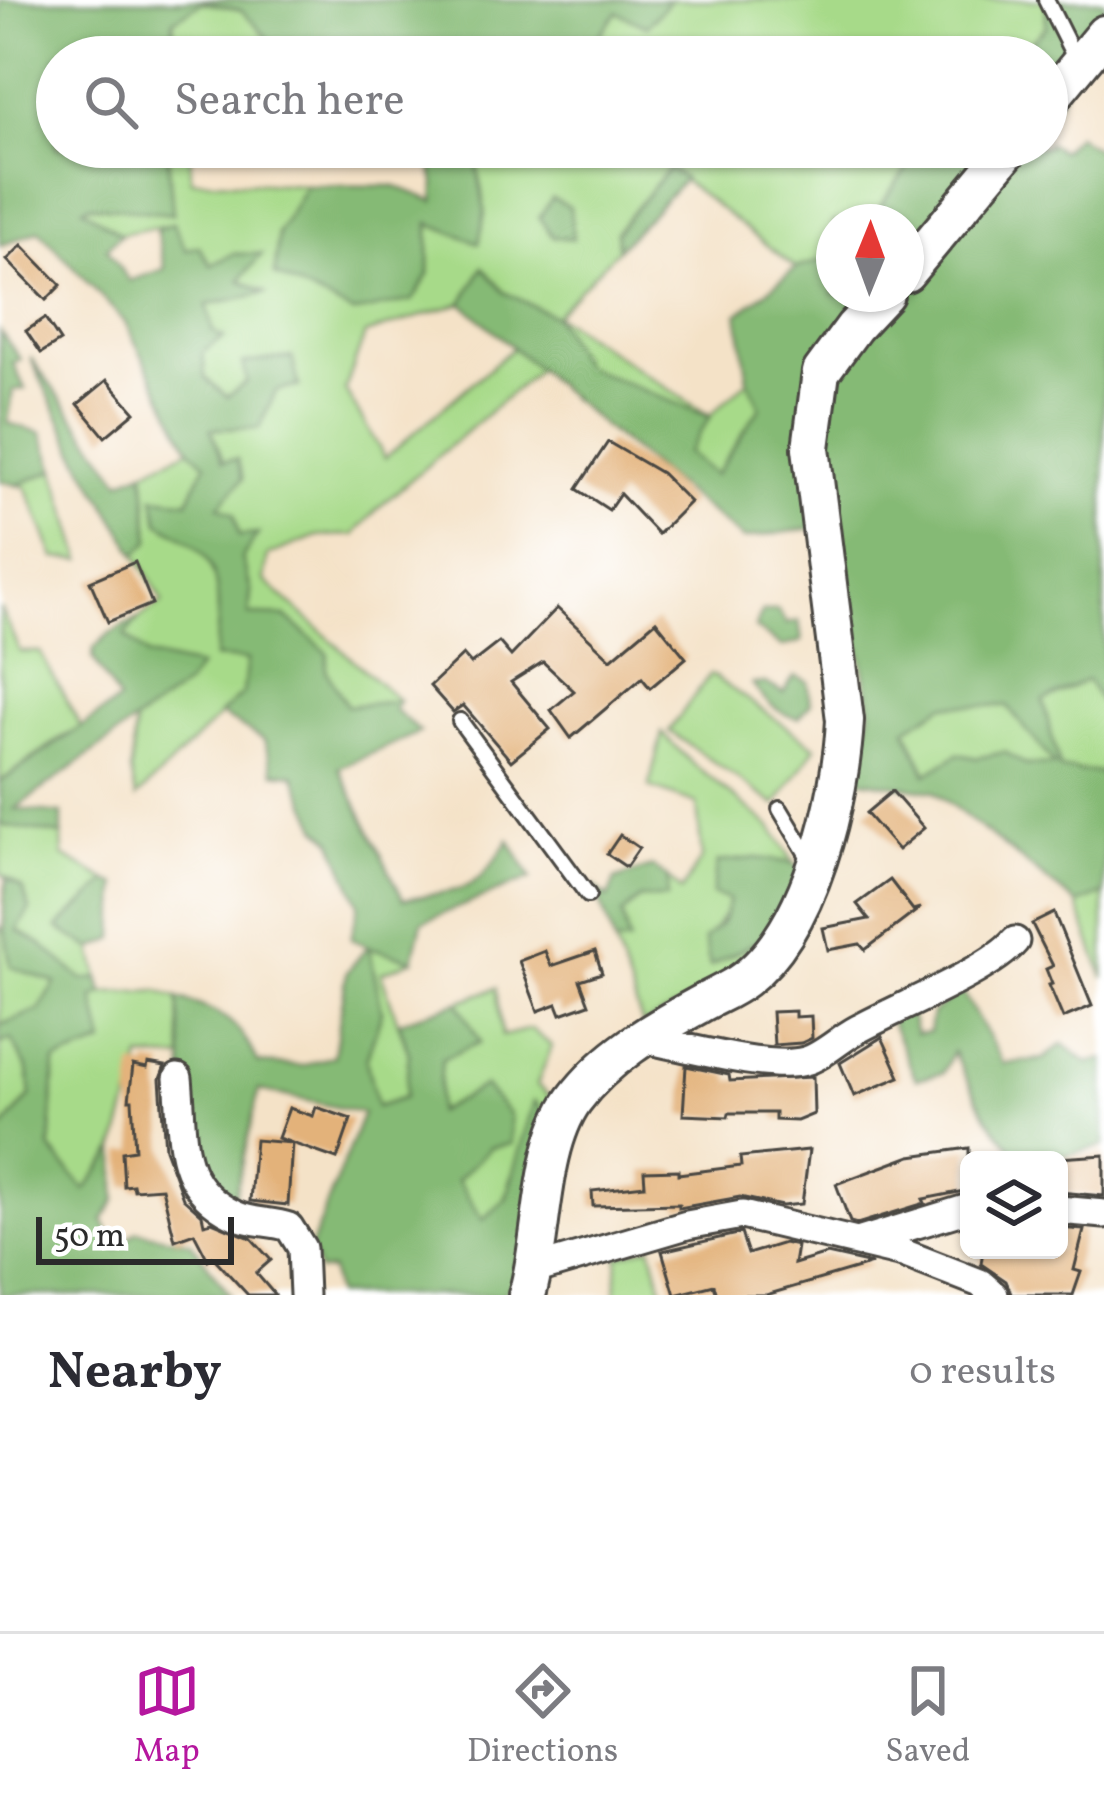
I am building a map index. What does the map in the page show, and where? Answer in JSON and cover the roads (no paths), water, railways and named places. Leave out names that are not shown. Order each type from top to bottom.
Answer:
[{"type":"street","points":[[1068,77],[1104,34]]},
{"type":"street","points":[[924,251],[994,168]]},
{"type":"street","points":[[868,312],[821,372],[811,448],[845,720],[843,751],[815,868],[793,916],[746,979],[639,1037],[573,1102],[552,1155],[531,1283],[686,1225],[742,1215],[903,1253],[980,1282],[994,1295]]},
{"type":"street","points":[[639,1037],[731,1056],[807,1061],[898,1006],[994,959],[1015,941]]},
{"type":"street","points":[[178,1078],[187,1165],[198,1192],[236,1215],[289,1227],[302,1248],[304,1295]]},
{"type":"street","points":[[856,1242],[960,1211]]},
{"type":"street","points":[[1068,1211],[1104,1214]]},
{"type":"lane","points":[[1046,0],[1064,36]]},
{"type":"lane","points":[[1068,44],[1078,64]]},
{"type":"lane","points":[[460,721],[588,895]]},
{"type":"lane","points":[[780,809],[815,868]]}]
